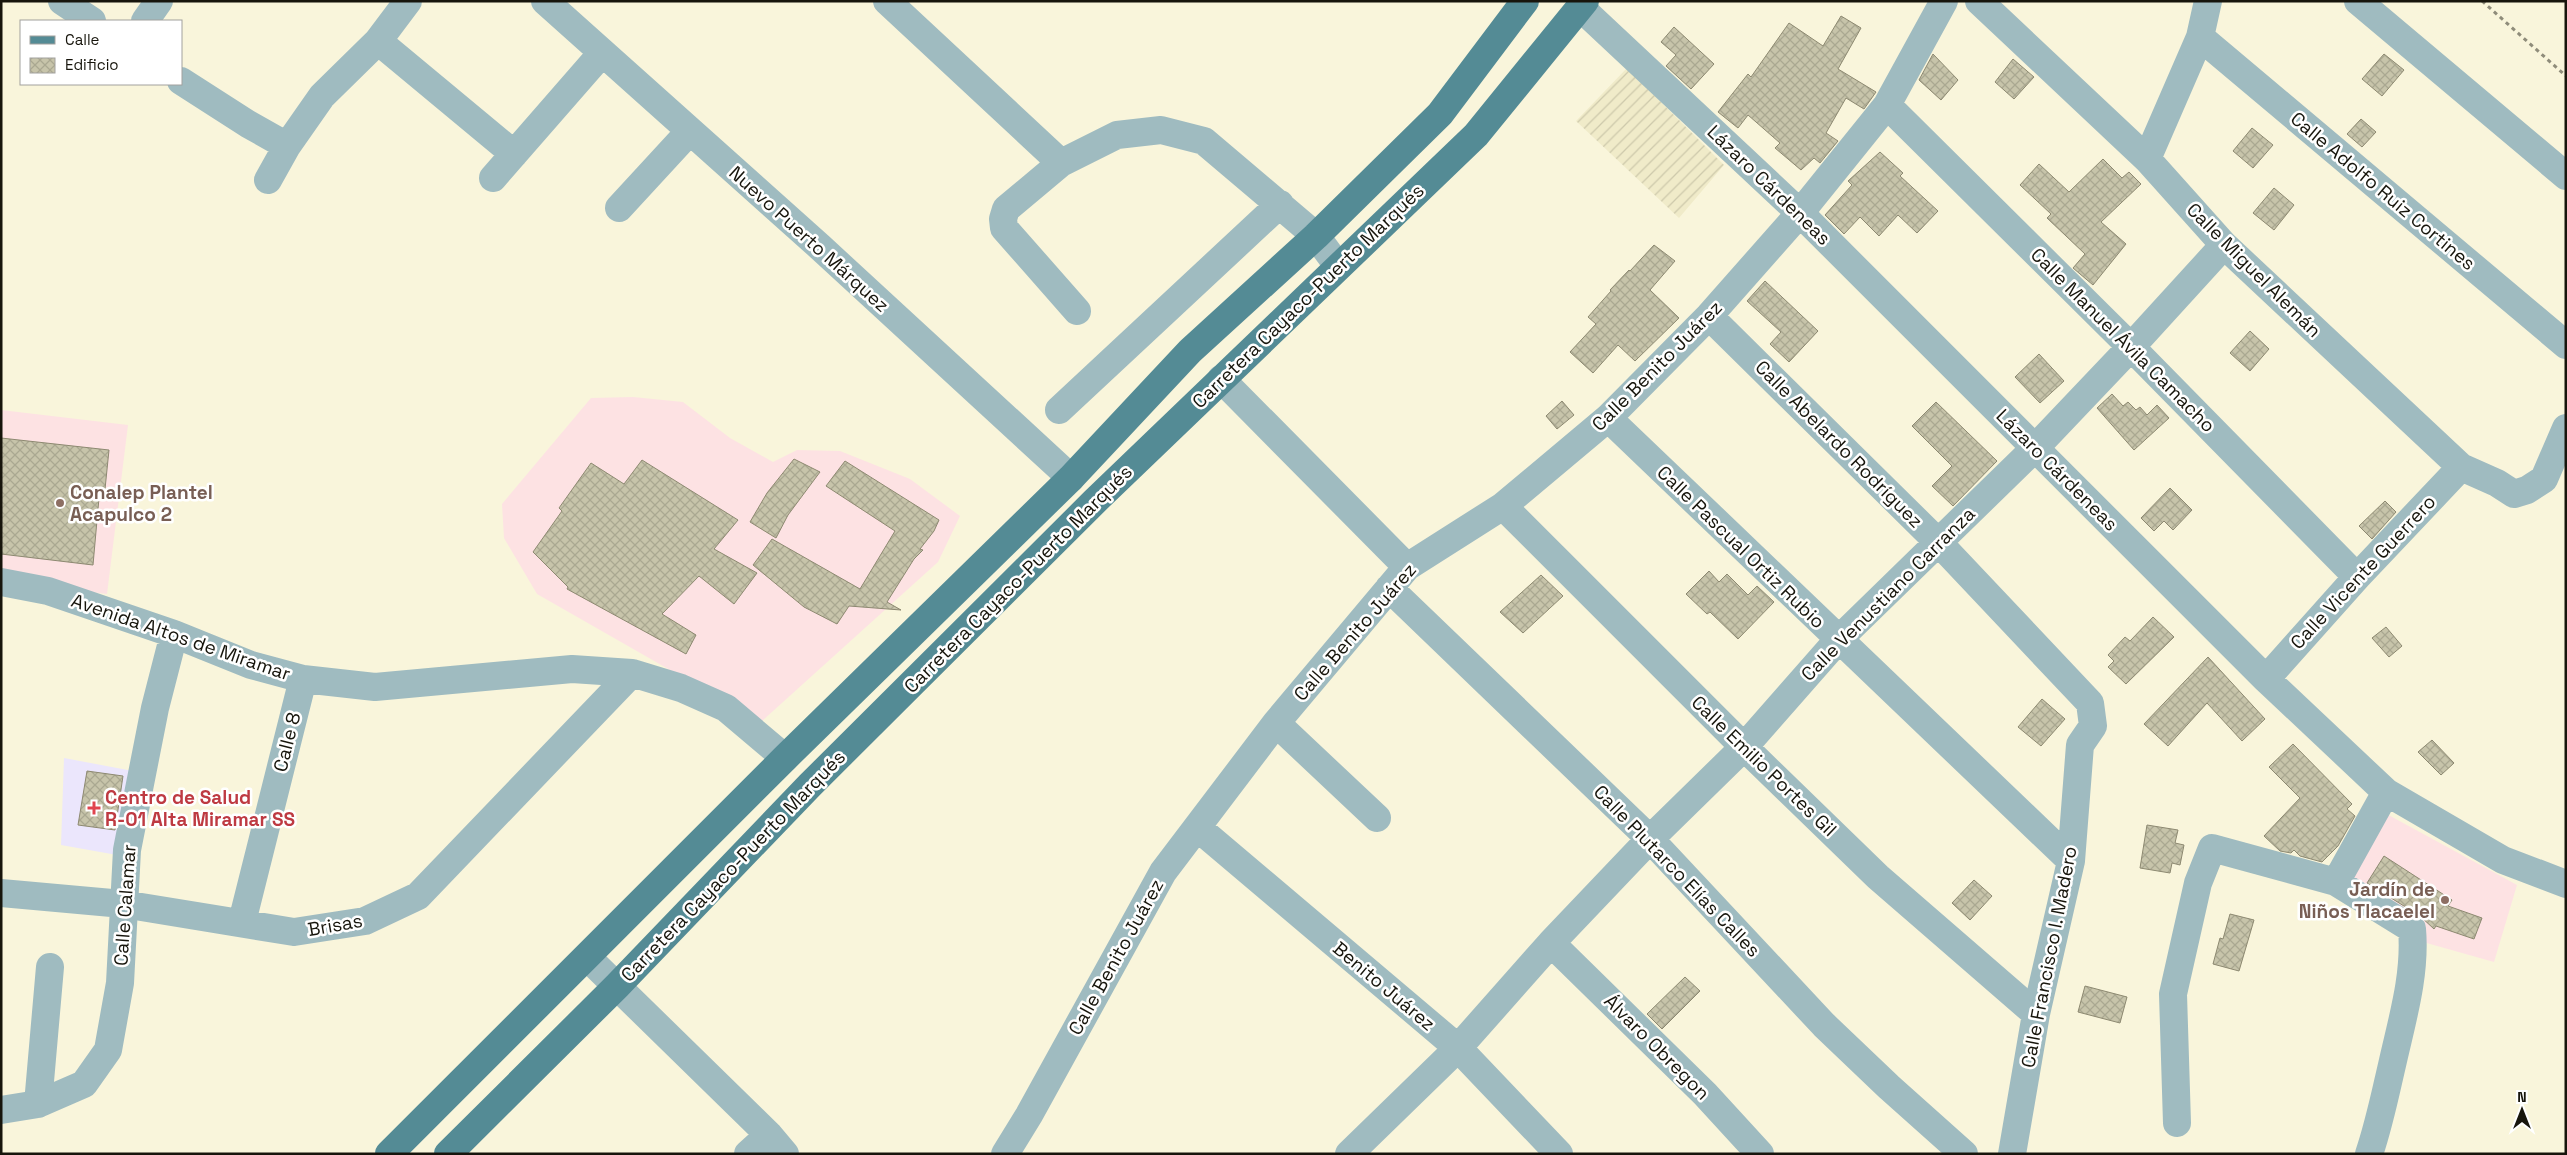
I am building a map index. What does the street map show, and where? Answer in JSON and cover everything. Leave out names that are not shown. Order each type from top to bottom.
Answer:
[{"type":"main road","name":"Carretera Cayaco-Puerto Marqués","points":[[390,1154],[588,958],[785,758],[1071,478],[1190,351],[1316,236],[1440,114],[1525,1]]},
{"type":"main road","name":"Carretera Cayaco-Puerto Marqués","points":[[448,1154],[617,986],[810,785],[1221,379],[1476,135],[1583,5]]},
{"type":"street","points":[[62,1],[90,20]]},
{"type":"street","points":[[146,20],[159,1]]},
{"type":"street","points":[[268,180],[287,146],[322,96],[378,41],[408,1]]},
{"type":"street","name":"Nuevo Puerto Márquez","points":[[545,1],[689,132],[820,247],[1071,478]]},
{"type":"street","points":[[887,1],[1061,163]]},
{"type":"street","name":"Calle Benito Juárez","points":[[1005,1154],[1029,1115],[1163,872],[1276,723],[1407,567],[1503,506],[1608,418],[1709,316],[1800,214],[1887,105],[1944,1]]},
{"type":"street","name":"Calle Miguel Alemán","points":[[1979,1],[2147,159],[2224,245],[2461,467],[2514,494],[2527,490],[2544,479],[2566,428]]},
{"type":"street","points":[[2147,159],[2200,37],[2208,1]]},
{"type":"street","points":[[2358,1],[2566,176]]},
{"type":"street","name":"Lázaro Cárdeneas","points":[[1583,5],[1800,214],[2266,679],[2386,792],[2503,860],[2563,880]]},
{"type":"street","name":"Calle Adolfo Ruiz Cortines","points":[[2200,37],[2566,345]]},
{"type":"street","points":[[378,41],[514,154]]},
{"type":"street","points":[[493,178],[602,53]]},
{"type":"street","points":[[182,82],[248,124],[287,146]]},
{"type":"street","name":"Calle Manuel Ávila Camacho","points":[[1887,105],[2132,347],[2357,577]]},
{"type":"street","points":[[1078,311],[1004,228],[1003,219],[1006,209],[1061,163],[1117,135],[1161,130],[1204,141],[1316,236],[1338,266]]},
{"type":"street","points":[[619,208],[689,132]]},
{"type":"street","points":[[1059,410],[1280,204]]},
{"type":"street","name":"Calle Venustiano Carranza","points":[[1349,1154],[1458,1048],[1551,943],[1650,839],[1744,747],[1838,640],[2035,448],[2132,347],[2224,245]]},
{"type":"street","name":"Calle Abelardo Rodríguez","points":[[1709,316],[1938,542],[2090,703]]},
{"type":"street","points":[[1221,379],[1407,567]]},
{"type":"street","name":"Calle Pascual Ortiz Rubio","points":[[1608,418],[2071,861]]},
{"type":"street","name":"Calle Vicente Guerrero","points":[[2266,679],[2357,577],[2461,467]]},
{"type":"street","name":"Calle Emilio Portes Gil","points":[[1503,506],[1744,747],[1878,877],[2036,1014]]},
{"type":"street","name":"Avenida Altos de Miramar","points":[[1,582],[48,591],[174,634],[251,665],[303,679],[375,688],[572,670],[632,674],[681,688],[726,708],[785,758]]},
{"type":"street","name":"Calle Plutarco Elías Calles","points":[[1389,588],[1650,839],[1824,1025],[1889,1088],[1964,1154]]},
{"type":"street","name":"Calle Calamar","points":[[1,1110],[38,1104],[84,1084],[108,1050],[120,983],[127,850],[155,708],[174,634]]},
{"type":"street","name":"Brisas","points":[[1,893],[123,904],[294,932],[365,921],[418,896],[632,674]]},
{"type":"street","name":"Calle 8","points":[[242,922],[303,679]]},
{"type":"street","name":"Calle Francisco I. Madero","points":[[2012,1154],[2036,1014],[2071,861],[2080,745],[2093,726],[2090,703]]},
{"type":"street","points":[[1276,723],[1377,818]]},
{"type":"street","points":[[2336,882],[2386,792]]},
{"type":"street","name":"Benito Juárez","points":[[1198,828],[1458,1048],[1559,1154]]},
{"type":"street","points":[[2177,1123],[2173,994],[2198,883],[2212,848],[2336,882],[2412,929],[2414,949],[2411,978],[2378,1129],[2368,1154]]},
{"type":"street","name":"Álvaro Obregon","points":[[1551,943],[1705,1094],[1760,1154]]},
{"type":"street","points":[[588,958],[777,1144],[748,1154]]},
{"type":"street","points":[[38,1104],[50,967]]},
{"type":"path","points":[[2482,1],[2566,76]]},
{"type":"shaded area","points":[[1627,68],[1724,165],[1679,218],[1576,121]]},
{"type":"shaded area","points":[[633,397],[683,402],[730,438],[773,462],[797,450],[840,451],[910,479],[960,516],[938,562],[761,722],[537,594],[504,538],[502,504],[591,398]]},
{"type":"shaded area","name":"Conalep Plantel Acapulco 2","points":[[1,410],[128,425],[107,594],[1,581]]},
{"type":"shaded area","name":"Centro de Salud R-01 Alta Miramar SS","points":[[64,758],[133,771],[117,855],[61,845]]},
{"type":"shaded area","name":"Jardín de Niños Tlacaelel","points":[[2383,812],[2517,885],[2494,962],[2423,942],[2352,883],[2347,865]]},
{"type":"building","points":[[1841,16],[1861,28],[1838,69],[1876,92],[1864,109],[1846,98],[1826,133],[1838,141],[1820,163],[1814,158],[1801,170],[1775,148],[1780,143],[1748,115],[1738,128],[1718,112],[1748,74],[1751,77],[1789,23],[1823,46]]},
{"type":"building","points":[[1674,27],[1714,64],[1691,89],[1666,66],[1676,55],[1661,42]]},
{"type":"building","points":[[1933,54],[1958,80],[1941,100],[1919,80]]},
{"type":"building","points":[[2384,54],[2404,70],[2382,96],[2362,79]]},
{"type":"building","points":[[2013,59],[2034,77],[2014,99],[1995,82]]},
{"type":"building","points":[[2361,119],[2376,132],[2362,147],[2347,134]]},
{"type":"building","points":[[2252,128],[2273,145],[2253,168],[2233,151]]},
{"type":"building","points":[[1880,152],[1903,173],[1900,176],[1938,211],[1917,233],[1898,215],[1879,236],[1860,217],[1844,234],[1825,215],[1852,185],[1848,181]]},
{"type":"building","points":[[2103,159],[2122,178],[2129,172],[2141,184],[2101,222],[2126,244],[2093,285],[2073,268],[2085,254],[2047,218],[2051,214],[2020,185],[2039,164],[2069,192]]},
{"type":"building","points":[[2274,188],[2294,205],[2274,230],[2253,213]]},
{"type":"building","points":[[1654,245],[1675,261],[1650,290],[1679,318],[1635,361],[1618,345],[1593,373],[1570,352],[1596,324],[1588,317],[1610,290]]},
{"type":"building","points":[[1765,281],[1818,331],[1789,362],[1770,344],[1781,332],[1747,301]]},
{"type":"building","points":[[2250,331],[2269,349],[2250,371],[2230,353]]},
{"type":"building","points":[[2039,354],[2064,381],[2040,403],[2015,377]]},
{"type":"building","points":[[2112,394],[2123,406],[2128,402],[2136,410],[2140,407],[2147,415],[2157,405],[2169,418],[2134,450],[2097,408]]},
{"type":"building","points":[[1562,401],[1574,415],[1557,429],[1546,416]]},
{"type":"building","points":[[1936,402],[1997,461],[1953,506],[1932,486],[1952,466],[1912,426]]},
{"type":"building","points":[[1,438],[109,450],[104,499],[99,498],[93,565],[1,554]]},
{"type":"building","points":[[794,459],[820,472],[788,515],[776,538],[750,522],[767,493]]},
{"type":"building","points":[[642,460],[738,520],[714,549],[757,573],[734,604],[699,576],[662,614],[696,635],[686,654],[567,589],[568,587],[533,552],[562,511],[559,508],[591,463],[624,484]]},
{"type":"building","points":[[845,461],[939,520],[934,531],[920,549],[923,550],[914,559],[887,602],[901,610],[849,606],[837,624],[804,607],[753,565],[772,539],[860,589],[895,531],[826,486]]},
{"type":"building","points":[[2170,488],[2192,510],[2173,530],[2164,521],[2154,531],[2141,518]]},
{"type":"building","points":[[2385,501],[2396,512],[2372,539],[2359,526]]},
{"type":"building","points":[[1709,571],[1719,582],[1727,574],[1748,595],[1757,586],[1774,602],[1738,639],[1710,612],[1707,614],[1686,594]]},
{"type":"building","points":[[1541,575],[1563,596],[1523,633],[1500,612]]},
{"type":"building","points":[[2153,617],[2174,637],[2126,684],[2108,667],[2114,661],[2108,655],[2125,637],[2130,641]]},
{"type":"building","points":[[2386,627],[2402,646],[2389,657],[2372,638]]},
{"type":"building","points":[[2208,657],[2265,719],[2242,741],[2207,703],[2168,746],[2144,724]]},
{"type":"building","points":[[2042,699],[2065,719],[2041,746],[2018,727]]},
{"type":"building","points":[[2432,740],[2454,763],[2441,775],[2418,752]]},
{"type":"building","points":[[2293,744],[2352,804],[2347,809],[2355,816],[2338,846],[2322,862],[2300,856],[2294,850],[2291,853],[2280,851],[2264,836],[2300,798],[2269,767]]},
{"type":"building","points":[[87,771],[123,776],[115,830],[78,825]]},
{"type":"building","points":[[2147,825],[2178,830],[2175,843],[2184,845],[2180,865],[2172,863],[2170,873],[2140,868]]},
{"type":"building","points":[[2384,856],[2452,900],[2448,906],[2482,918],[2474,939],[2436,926],[2434,929],[2420,916],[2367,883]]},
{"type":"building","points":[[1974,880],[1992,896],[1970,920],[1952,903]]},
{"type":"building","points":[[2230,914],[2254,920],[2239,971],[2213,964],[2220,938],[2223,939]]},
{"type":"building","points":[[1685,977],[1700,991],[1662,1029],[1647,1014]]},
{"type":"building","points":[[2085,986],[2127,997],[2120,1023],[2078,1012]]},
{"type":"place","name":"Conalep Plantel Acapulco 2","points":[[60,503]]},
{"type":"place","name":"Centro de Salud R-01 Alta Miramar SS","points":[[94,808]]},
{"type":"place","name":"Jardín de Niños Tlacaelel","points":[[2445,900]]}]
